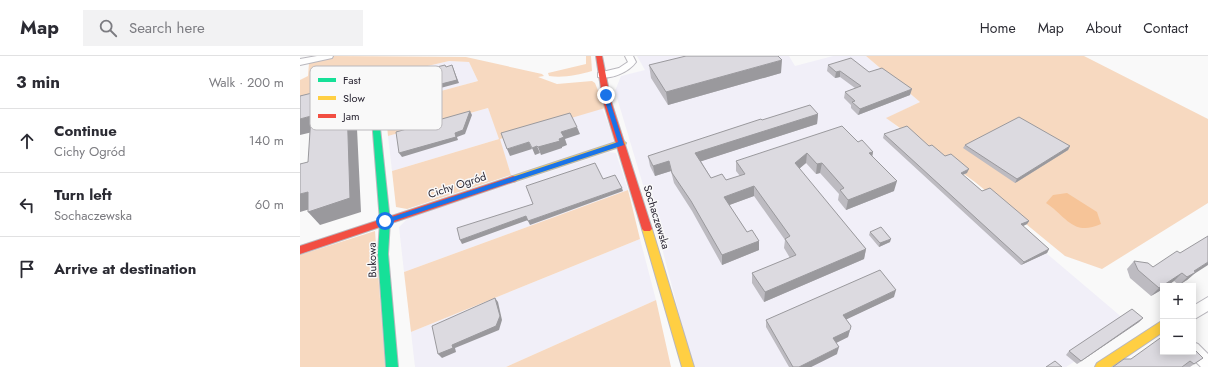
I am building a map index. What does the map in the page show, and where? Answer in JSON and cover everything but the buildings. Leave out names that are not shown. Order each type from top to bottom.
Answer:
[{"type":"street","points":[[300,62],[329,56]]},
{"type":"street","name":"Sochaczewska","points":[[599,56],[601,75],[607,101],[622,143],[688,367]]},
{"type":"street","points":[[601,75],[628,67],[632,62],[628,56]]},
{"type":"street","name":"Bukowa","points":[[377,130],[385,221],[383,254],[392,367]]},
{"type":"street","name":"Cichy Ogród","points":[[300,250],[622,143]]},
{"type":"street","points":[[1196,312],[1208,303]]},
{"type":"street","points":[[1100,367],[1160,327]]},
{"type":"street","points":[[1196,352],[1208,364]]},
{"type":"shaded area","points":[[333,56],[466,57],[542,74],[544,76],[538,77],[557,84],[592,81],[595,83],[605,108],[500,139],[511,175],[407,209],[396,207],[392,171],[499,139],[488,108],[442,121],[442,91],[478,81],[469,62],[449,61],[428,66],[310,66],[310,94],[300,96],[300,80],[308,76],[309,63]]},
{"type":"shaded area","points":[[586,56],[591,56],[592,71],[570,76],[549,76],[548,73],[586,64]]},
{"type":"shaded area","points":[[637,56],[789,56],[795,66],[833,56],[866,56],[920,102],[887,118],[1131,325],[1066,367],[693,367],[663,252],[615,91],[621,76],[645,70]]},
{"type":"shaded area","points":[[866,56],[1084,56],[1208,119],[1208,203],[1102,269],[1065,256],[975,182],[886,118],[920,102]]},
{"type":"shaded area","points":[[449,61],[469,62],[478,81],[442,91],[442,66],[428,66]]},
{"type":"shaded area","points":[[488,108],[500,139],[602,108],[615,141],[511,175],[499,139],[392,171],[388,136],[409,130],[442,130],[442,121]]},
{"type":"shaded area","points":[[387,130],[409,130],[388,136]]},
{"type":"shaded area","points":[[609,152],[616,153],[628,190],[404,272],[399,227],[408,218]]},
{"type":"shaded area","points":[[628,190],[640,239],[411,332],[404,272]]},
{"type":"shaded area","points":[[1067,193],[1097,212],[1101,224],[1083,228],[1077,226],[1070,223],[1046,203],[1053,195]]},
{"type":"shaded area","points":[[375,231],[385,367],[300,367],[300,255]]},
{"type":"shaded area","points":[[640,239],[656,300],[506,367],[415,367],[411,332]]},
{"type":"shaded area","points":[[656,300],[671,367],[506,367]]},
{"type":"traffic: fast","points":[[377,130],[385,221],[383,254],[392,367]]},
{"type":"traffic: slow","points":[[513,179],[622,143]]},
{"type":"traffic: slow","points":[[647,229],[688,367]]},
{"type":"traffic: slow","points":[[1101,367],[1160,327]]},
{"type":"traffic: jam","points":[[599,56],[607,101],[647,229]]},
{"type":"traffic: jam","points":[[300,250],[513,179]]},
{"type":"route","points":[[385,221],[622,143],[606,95]]}]
